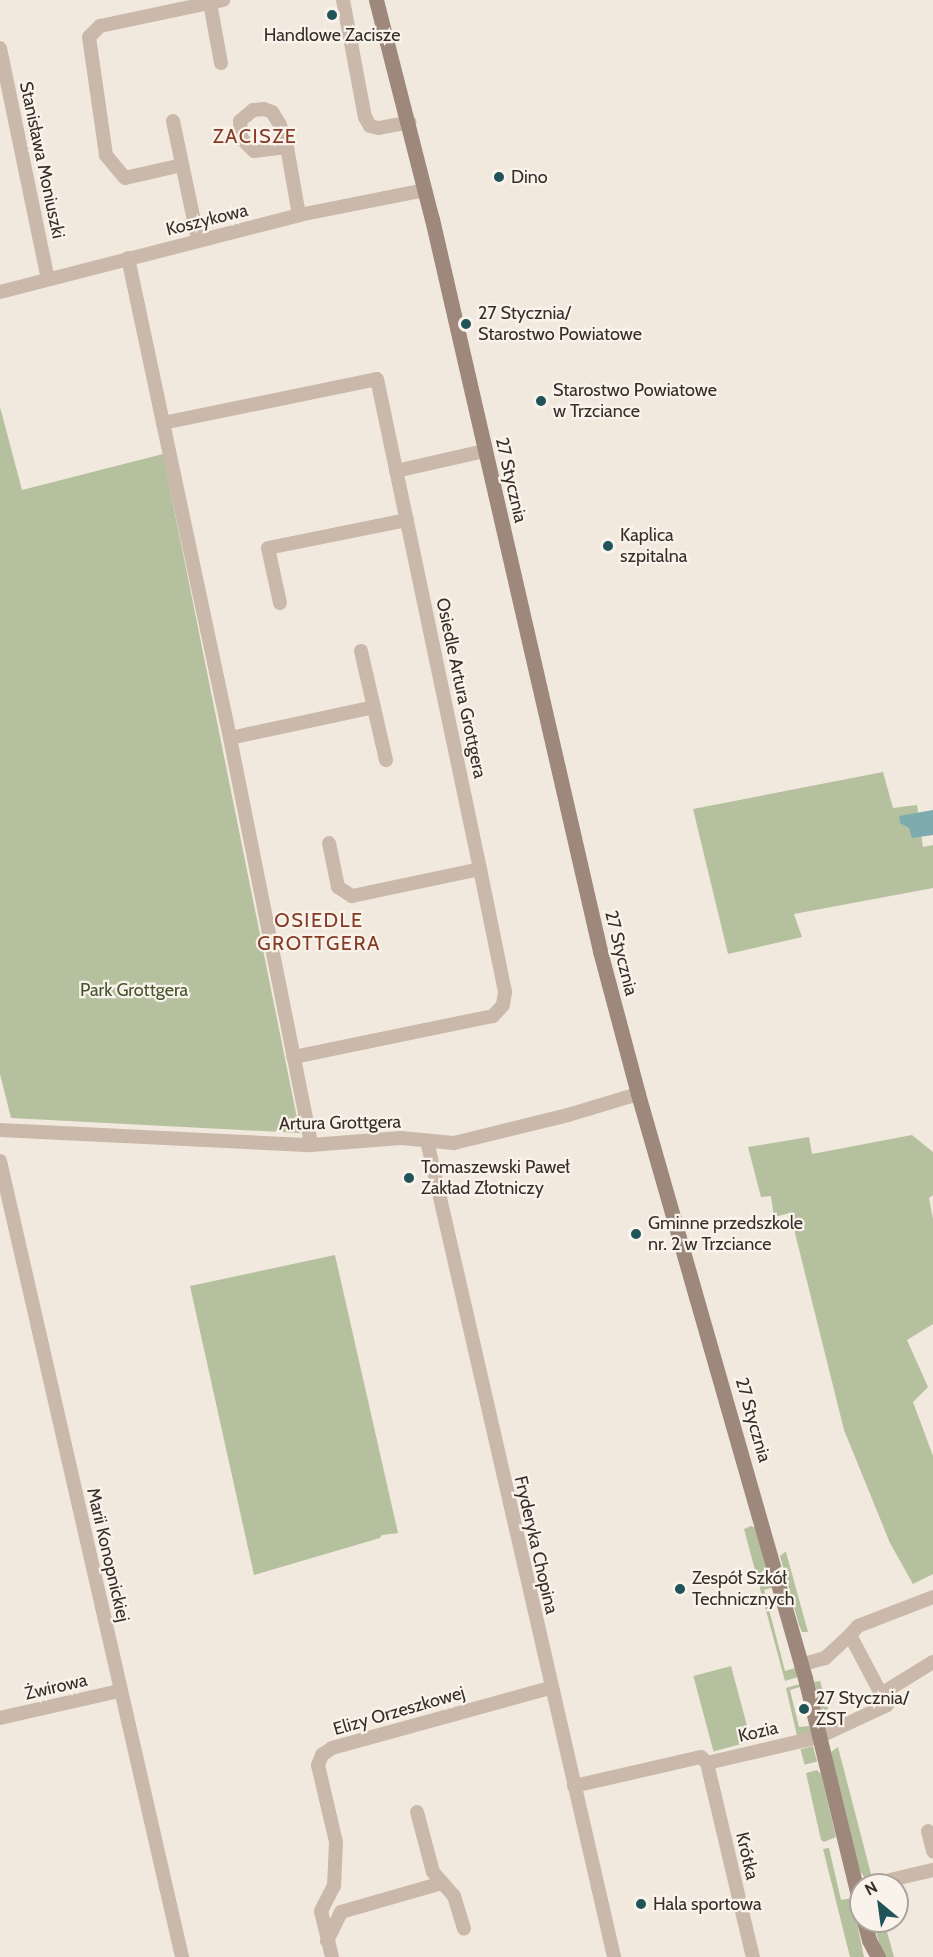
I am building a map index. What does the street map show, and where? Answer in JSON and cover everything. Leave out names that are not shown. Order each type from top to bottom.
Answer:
[{"type":"main road","name":"27 Stycznia","points":[[376,0],[425,190],[598,945],[638,1095],[858,1873]]},
{"type":"main road","points":[[867,1933],[878,1957]]},
{"type":"main road","points":[[868,1957],[869,1940]]},
{"type":"street","points":[[343,0],[364,117],[370,126],[379,128],[409,122]]},
{"type":"street","points":[[182,165],[125,178],[106,155],[89,38],[100,26],[217,1],[221,63]]},
{"type":"street","name":"Stanisława Moniuszki","points":[[0,48],[48,279]]},
{"type":"street","points":[[173,121],[198,240]]},
{"type":"street","points":[[287,147],[299,215]]},
{"type":"street","name":"Koszykowa","points":[[0,292],[299,215],[425,190]]},
{"type":"street","points":[[128,258],[230,738],[311,1145]]},
{"type":"street","name":"Osiedle Artura Grottgera","points":[[163,423],[377,379],[480,869],[505,992],[503,1005],[493,1017],[293,1056]]},
{"type":"street","points":[[396,471],[484,451]]},
{"type":"street","points":[[280,603],[268,548],[407,520]]},
{"type":"street","points":[[362,651],[386,760]]},
{"type":"street","points":[[230,738],[374,707]]},
{"type":"street","points":[[329,843],[338,887],[352,896],[480,869]]},
{"type":"street","name":"Artura Grottgera","points":[[0,1130],[311,1145],[400,1138],[454,1143],[638,1095]]},
{"type":"street","name":"Fryderyka Chopina","points":[[427,1141],[550,1688],[614,1957]]},
{"type":"street","name":"Marii Konopnickiej","points":[[0,1161],[119,1691],[182,1957]]},
{"type":"street","points":[[801,1665],[825,1658],[858,1626],[933,1597]]},
{"type":"street","points":[[850,1635],[881,1694],[933,1662]]},
{"type":"street","name":"Elizy Orzeszkowej","points":[[332,1957],[321,1911],[334,1886],[336,1842],[318,1765],[322,1755],[332,1748],[550,1688]]},
{"type":"street","name":"Żwirowa","points":[[0,1718],[119,1691]]},
{"type":"street","name":"Kozia","points":[[574,1786],[701,1757],[707,1763],[819,1737],[887,1705],[881,1694]]},
{"type":"street","name":"Krótka","points":[[707,1763],[753,1957]]},
{"type":"street","points":[[417,1812],[433,1872],[442,1883],[449,1887],[454,1896],[464,1929]]},
{"type":"street","points":[[928,1831],[933,1851]]},
{"type":"street","points":[[909,1876],[933,1870]]},
{"type":"street","points":[[341,1912],[442,1883]]},
{"type":"street","points":[[327,1941],[341,1912],[334,1886]]},
{"type":"green space","name":"Park Grottgera","points":[[0,407],[22,490],[163,454],[300,1133],[11,1118],[0,1074]]},
{"type":"green space","points":[[883,772],[893,808],[917,805],[923,847],[933,845],[933,888],[794,914],[802,937],[728,954],[693,809]]},
{"type":"green space","points":[[912,1135],[933,1152],[933,1195],[929,1198],[933,1219],[933,1324],[907,1340],[928,1387],[913,1402],[933,1456],[933,1574],[913,1584],[890,1543],[844,1430],[790,1213],[774,1217],[771,1196],[761,1197],[748,1147],[809,1137],[812,1154]]},
{"type":"green space","points":[[335,1255],[398,1533],[382,1535],[380,1538],[254,1575],[190,1286]]},
{"type":"green space","points":[[751,1526],[756,1528],[774,1587],[764,1590],[785,1671],[795,1668],[798,1677],[785,1681],[744,1529]]},
{"type":"green space","points":[[785,1552],[808,1632],[802,1632],[799,1625],[780,1556]]},
{"type":"green space","points":[[731,1666],[751,1741],[714,1751],[693,1676]]},
{"type":"green space","points":[[820,1681],[832,1723],[822,1714],[814,1682]]},
{"type":"green space","points":[[800,1684],[800,1687],[790,1690],[799,1727],[809,1726],[811,1733],[798,1740],[786,1688]]},
{"type":"green space","points":[[813,1746],[817,1761],[805,1765],[800,1749]]},
{"type":"green space","points":[[838,1747],[871,1873],[860,1871],[831,1752]]},
{"type":"green space","points":[[817,1770],[821,1774],[836,1837],[824,1842],[821,1840],[806,1773]]},
{"type":"green space","points":[[839,1846],[829,1848],[841,1900],[849,1899],[849,1933],[859,1933],[864,1957],[850,1957],[823,1849]]},
{"type":"green space","points":[[876,1933],[887,1933],[894,1957],[883,1957]]},
{"type":"water","points":[[933,810],[933,835],[912,838],[909,828],[900,823],[899,816]]},
{"type":"place","name":"Handlowe Zacisze","points":[[332,15]]},
{"type":"place","name":"Dino","points":[[499,177]]},
{"type":"place","name":"27 Stycznia/ Starostwo Powiatowe","points":[[466,324]]},
{"type":"place","name":"Starostwo Powiatowe w Trzciance","points":[[541,401]]},
{"type":"place","name":"Kaplica szpitalna","points":[[608,546]]},
{"type":"place","name":"Tomaszewski Paweł Zakład Złotniczy","points":[[409,1178]]},
{"type":"place","name":"Gminne przedszkole nr. 2 w Trzciance","points":[[636,1234]]},
{"type":"place","name":"Zespół Szkół Technicznych","points":[[680,1589]]},
{"type":"place","name":"27 Stycznia/ ZST","points":[[804,1709]]},
{"type":"place","name":"Hala sportowa","points":[[641,1904]]},
{"type":"district","name":"ZACISZE","points":[[255,136]]},
{"type":"district","name":"OSIEDLE GROTTGERA","points":[[319,932]]}]
